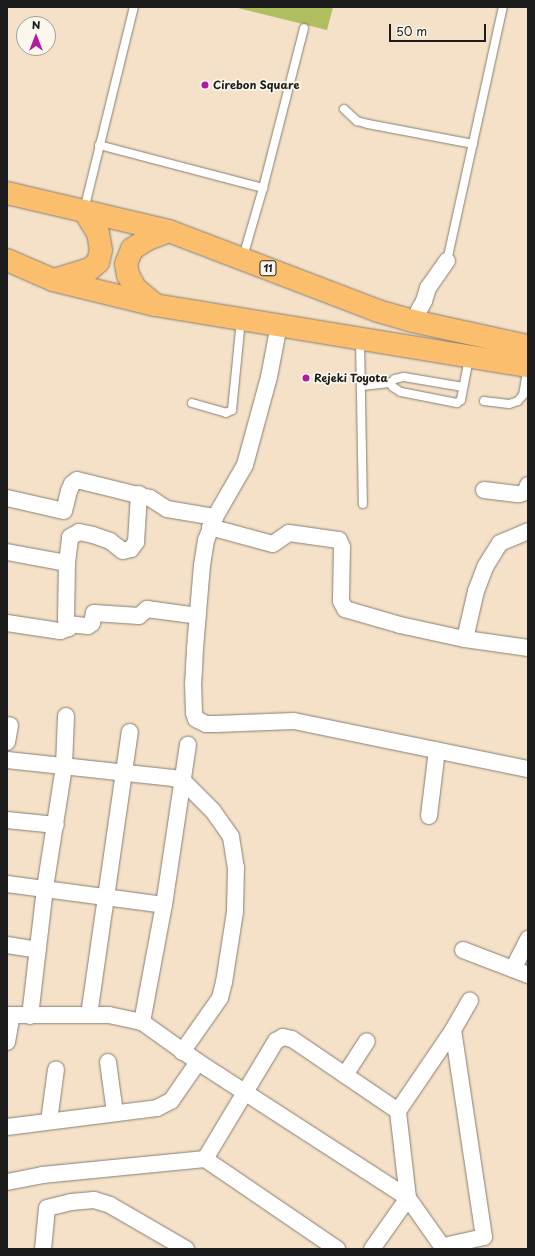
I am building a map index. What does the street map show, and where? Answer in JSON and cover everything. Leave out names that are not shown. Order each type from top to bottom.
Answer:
[{"type":"highway","name":"11","points":[[7,193],[169,232],[242,258],[378,311],[413,321],[528,346]]},
{"type":"highway","points":[[53,280],[90,269],[98,262],[101,250],[98,233],[84,211]]},
{"type":"highway","points":[[155,305],[135,288],[128,275],[126,264],[132,249],[148,239],[169,232]]},
{"type":"highway","points":[[7,260],[53,280],[155,305],[528,366]]},
{"type":"street","points":[[413,321],[424,301],[428,288],[447,261]]},
{"type":"street","points":[[279,325],[269,377],[244,465],[213,522],[202,565],[193,683],[194,713],[196,719],[201,722],[216,724],[294,721],[528,769]]},
{"type":"street","points":[[72,535],[64,511],[72,484],[77,480],[139,494],[150,498],[166,509],[213,522],[273,544],[289,533],[339,540],[342,547],[341,601],[345,609],[400,625],[465,639],[528,648]]},
{"type":"street","points":[[484,490],[519,494],[526,492],[528,485]]},
{"type":"street","points":[[139,494],[136,542],[131,549],[124,550],[110,541],[79,532],[70,537],[67,563],[66,620],[71,624],[91,625],[94,613],[139,616],[147,609],[198,616]]},
{"type":"street","points":[[7,498],[64,511]]},
{"type":"street","points":[[465,639],[476,591],[485,567],[500,543],[528,531]]},
{"type":"street","points":[[7,552],[67,563]]},
{"type":"street","points":[[7,623],[60,631],[69,628],[71,624]]},
{"type":"street","points":[[30,1016],[45,888],[64,766],[66,716]]},
{"type":"street","points":[[7,742],[10,725]]},
{"type":"street","points":[[89,1016],[130,732]]},
{"type":"street","points":[[142,1022],[164,905],[184,782],[188,745]]},
{"type":"street","points":[[429,816],[437,750]]},
{"type":"street","points":[[7,760],[173,778],[184,782],[213,811],[230,837],[236,868],[235,912],[220,998],[182,1052]]},
{"type":"street","points":[[7,820],[56,825]]},
{"type":"street","points":[[7,884],[164,905]]},
{"type":"street","points":[[513,969],[528,939]]},
{"type":"street","points":[[7,945],[38,950]]},
{"type":"street","points":[[463,950],[528,975]]},
{"type":"street","points":[[372,1249],[408,1198],[398,1110],[453,1030],[470,1002]]},
{"type":"street","points":[[7,1042],[9,1015],[120,1016],[142,1022],[182,1052],[245,1091],[408,1198],[444,1248],[484,1243],[453,1030]]},
{"type":"street","points":[[205,1159],[276,1041],[283,1037],[292,1039],[398,1110]]},
{"type":"street","points":[[345,1075],[367,1041]]},
{"type":"street","points":[[108,1062],[115,1113]]},
{"type":"street","points":[[7,1127],[157,1108],[171,1101],[198,1062]]},
{"type":"street","points":[[49,1121],[56,1069]]},
{"type":"street","points":[[7,1182],[42,1175],[205,1159],[337,1249]]},
{"type":"street","points":[[43,1249],[47,1208],[71,1202],[94,1200],[110,1205],[186,1249]]},
{"type":"lane","points":[[84,211],[134,7]]},
{"type":"lane","points":[[447,261],[503,7]]},
{"type":"lane","points":[[242,258],[264,188],[304,28]]},
{"type":"lane","points":[[344,109],[357,120],[368,124],[474,144]]},
{"type":"lane","points":[[99,145],[264,188]]},
{"type":"lane","points":[[192,403],[226,413],[232,410],[242,320]]},
{"type":"lane","points":[[360,338],[363,504]]},
{"type":"lane","points":[[390,383],[393,388],[401,392],[457,403],[461,400],[469,357]]},
{"type":"lane","points":[[484,401],[510,404],[518,401],[523,395],[528,366]]},
{"type":"lane","points":[[362,386],[390,383],[395,379],[404,377],[463,387]]},
{"type":"green space","points":[[234,7],[333,7],[327,30]]},
{"type":"place","name":"Cirebon Square","points":[[205,85]]},
{"type":"place","name":"Rejeki Toyota","points":[[306,378]]}]
